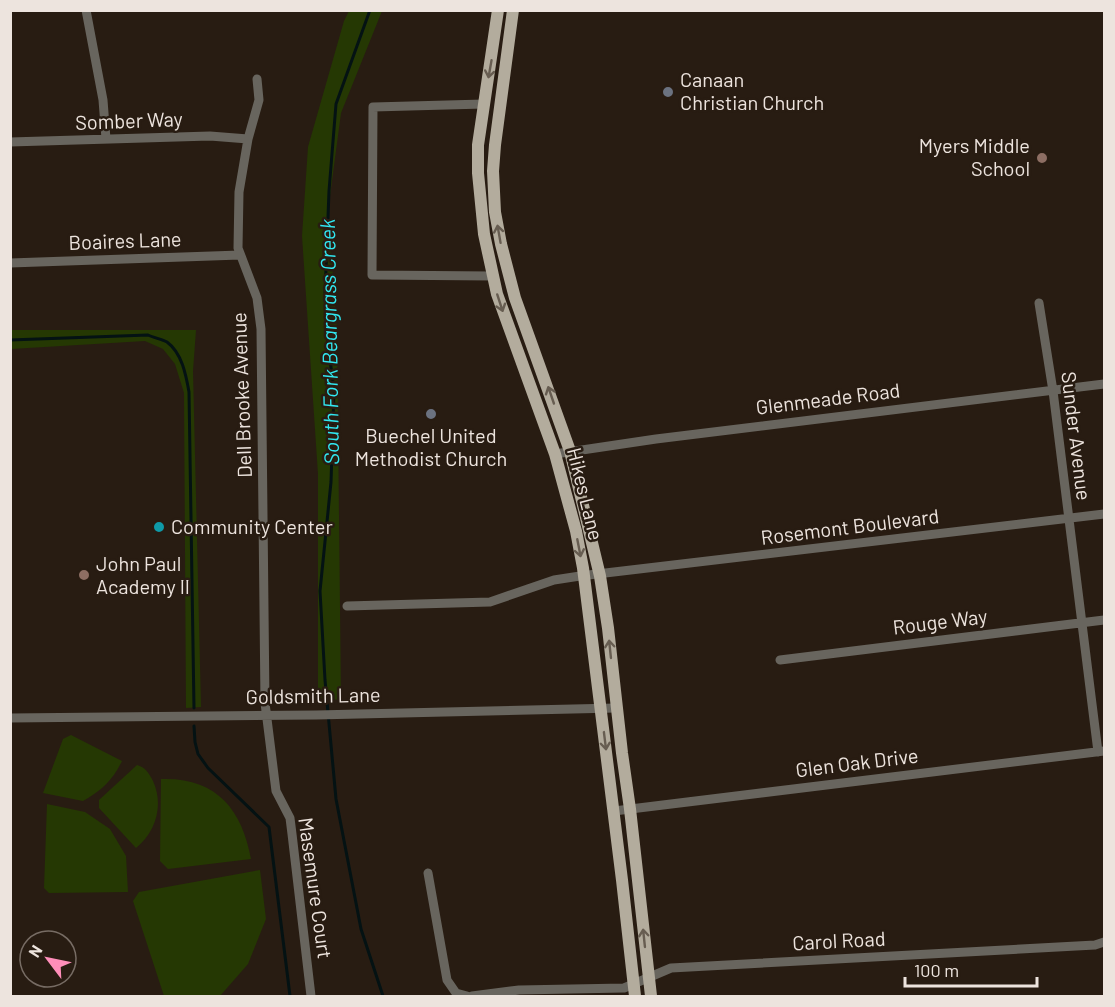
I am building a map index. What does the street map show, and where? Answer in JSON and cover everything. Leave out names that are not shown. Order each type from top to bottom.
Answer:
[{"type":"main road","name":"Hikes Lane","points":[[498,10],[478,145],[478,173],[484,234],[492,276],[508,327],[555,454],[576,531],[601,708],[635,996]]},
{"type":"main road","name":"Hikes Lane","points":[[513,10],[495,145],[493,171],[495,212],[515,298],[570,451],[600,576],[651,996]]},
{"type":"street","points":[[86,10],[103,100],[106,139]]},
{"type":"street","name":"Dell Brooke Avenue","points":[[257,79],[259,100],[248,139],[239,192],[238,248],[257,298],[261,328],[266,715]]},
{"type":"street","points":[[484,104],[373,107],[372,275],[492,276]]},
{"type":"street","name":"Somber Way","points":[[10,142],[210,136],[248,139]]},
{"type":"street","name":"Boaires Lane","points":[[10,263],[240,255]]},
{"type":"street","name":"Sunder Avenue","points":[[1039,303],[1053,391],[1068,519],[1101,751]]},
{"type":"street","name":"Glenmeade Road","points":[[555,454],[1104,384]]},
{"type":"street","name":"Rosemont Boulevard","points":[[347,606],[490,602],[554,580],[1104,514]]},
{"type":"street","name":"Rouge Way","points":[[780,660],[1104,620]]},
{"type":"street","name":"Goldsmith Lane","points":[[10,718],[332,715],[616,708]]},
{"type":"street","name":"Masemure Court","points":[[266,715],[276,791],[290,818],[311,996]]},
{"type":"street","name":"Glen Oak Drive","points":[[614,811],[1101,751]]},
{"type":"street","points":[[428,873],[447,980],[456,993],[470,996]]},
{"type":"street","name":"Carol Road","points":[[470,996],[519,990],[624,988],[671,968],[1095,945],[1104,942]]},
{"type":"green space","points":[[349,11],[382,11],[341,113],[328,211],[337,331],[341,700],[318,698],[318,474],[302,236],[308,147],[344,21]]},
{"type":"green space","points":[[11,330],[196,330],[193,371],[201,707],[186,708],[184,393],[175,364],[163,349],[145,341],[11,349]]},
{"type":"green space","points":[[71,735],[122,761],[106,784],[83,801],[43,793],[63,739]]},
{"type":"green space","points":[[137,765],[146,771],[153,781],[158,809],[149,834],[136,848],[99,808],[99,800]]},
{"type":"green space","points":[[161,779],[197,784],[211,790],[223,800],[241,825],[251,859],[168,869],[160,861]]},
{"type":"green space","points":[[47,804],[85,812],[110,829],[126,856],[128,892],[49,893],[44,888]]},
{"type":"green space","points":[[260,870],[266,919],[248,964],[220,996],[164,996],[133,901],[139,892]]},
{"type":"waterway","name":"South Fork Beargrass Creek","points":[[370,10],[336,104],[329,191],[325,295],[334,390],[331,482],[320,591],[325,680],[336,799],[361,929],[383,996]]},
{"type":"waterway","points":[[10,340],[148,335],[167,342],[180,358],[189,392],[194,708]]},
{"type":"waterway","points":[[194,726],[198,754],[208,768],[269,827],[290,996]]},
{"type":"place","name":"Canaan Christian Church","points":[[668,92]]},
{"type":"place","name":"Myers Middle School","points":[[1042,158]]},
{"type":"place","name":"Buechel United Methodist Church","points":[[431,414]]},
{"type":"place","name":"Community Center","points":[[159,527]]},
{"type":"place","name":"John Paul Academy II","points":[[84,575]]}]
